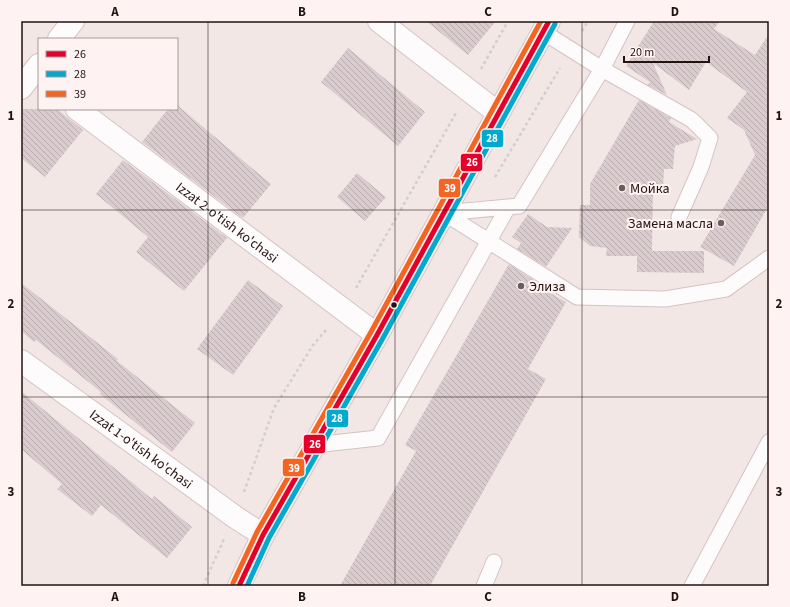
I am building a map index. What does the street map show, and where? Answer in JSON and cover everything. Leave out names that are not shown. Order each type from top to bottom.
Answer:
[{"type":"main road","points":[[239,586],[262,535],[377,335],[546,27]]},
{"type":"street","points":[[60,38],[73,21]]},
{"type":"street","points":[[379,21],[498,113]]},
{"type":"street","name":"Izzat 2-o'tish ko'chasi","points":[[79,110],[377,335]]},
{"type":"street","name":"Izzat 1-o'tish ko'chasi","points":[[21,361],[235,517],[262,535]]},
{"type":"lane","points":[[444,213],[519,206],[602,69],[627,21]]},
{"type":"lane","points":[[546,27],[571,50],[692,120],[710,138],[701,167],[679,217]]},
{"type":"lane","points":[[314,445],[378,438],[488,240],[508,207]]},
{"type":"lane","points":[[444,213],[577,297],[665,300],[726,289],[769,258]]},
{"type":"lane","points":[[692,586],[768,449]]},
{"type":"lane","points":[[484,586],[494,562]]},
{"type":"path","points":[[202,586],[235,517],[274,408],[313,345],[344,310],[508,21]]},
{"type":"path","points":[[476,210],[588,21]]},
{"type":"building","points":[[426,21],[496,21],[468,55]]},
{"type":"building","points":[[654,21],[720,21],[714,29],[755,55],[769,34],[769,205],[734,266],[700,247],[755,155],[744,130],[727,118],[747,92],[706,62],[689,90],[653,63],[667,95],[648,85],[650,82],[626,66]]},
{"type":"building","points":[[348,48],[425,112],[398,146],[321,82]]},
{"type":"building","points":[[639,100],[671,118],[669,122],[697,139],[675,146],[673,169],[664,169],[663,189],[653,188],[652,251],[704,251],[704,273],[637,272],[637,256],[606,256],[607,248],[590,246],[579,237],[580,205],[590,205],[590,184]]},
{"type":"building","points":[[178,106],[271,184],[243,218],[142,142],[167,110],[178,110]]},
{"type":"building","points":[[21,109],[58,110],[83,130],[45,177],[21,158]]},
{"type":"building","points":[[123,160],[227,238],[184,291],[136,252],[148,237],[96,194]]},
{"type":"building","points":[[357,173],[386,197],[365,221],[337,197]]},
{"type":"building","points":[[528,214],[547,227],[572,228],[546,267],[517,249],[521,243],[512,237]]},
{"type":"building","points":[[509,264],[536,282],[534,284],[566,302],[528,369],[546,379],[430,586],[340,586],[416,451],[405,445]]},
{"type":"building","points":[[248,280],[283,306],[233,375],[197,349]]},
{"type":"building","points":[[21,283],[118,359],[117,361],[195,423],[172,452],[100,394],[101,392],[36,340],[34,342],[21,331]]},
{"type":"building","points":[[21,391],[152,499],[154,496],[192,527],[167,558],[101,505],[92,516],[57,489],[62,484],[21,449]]},
{"type":"transit line","name":"39","points":[[233,583],[257,532],[371,332],[541,21]]},
{"type":"transit line","name":"26","points":[[239,586],[263,535],[377,335],[549,21]]},
{"type":"transit line","name":"28","points":[[247,586],[269,538],[383,338],[555,24]]},
{"type":"place","name":"Мойка","points":[[622,188]]},
{"type":"place","name":"Замена масла","points":[[721,223]]},
{"type":"place","name":"Элиза","points":[[521,286]]}]
